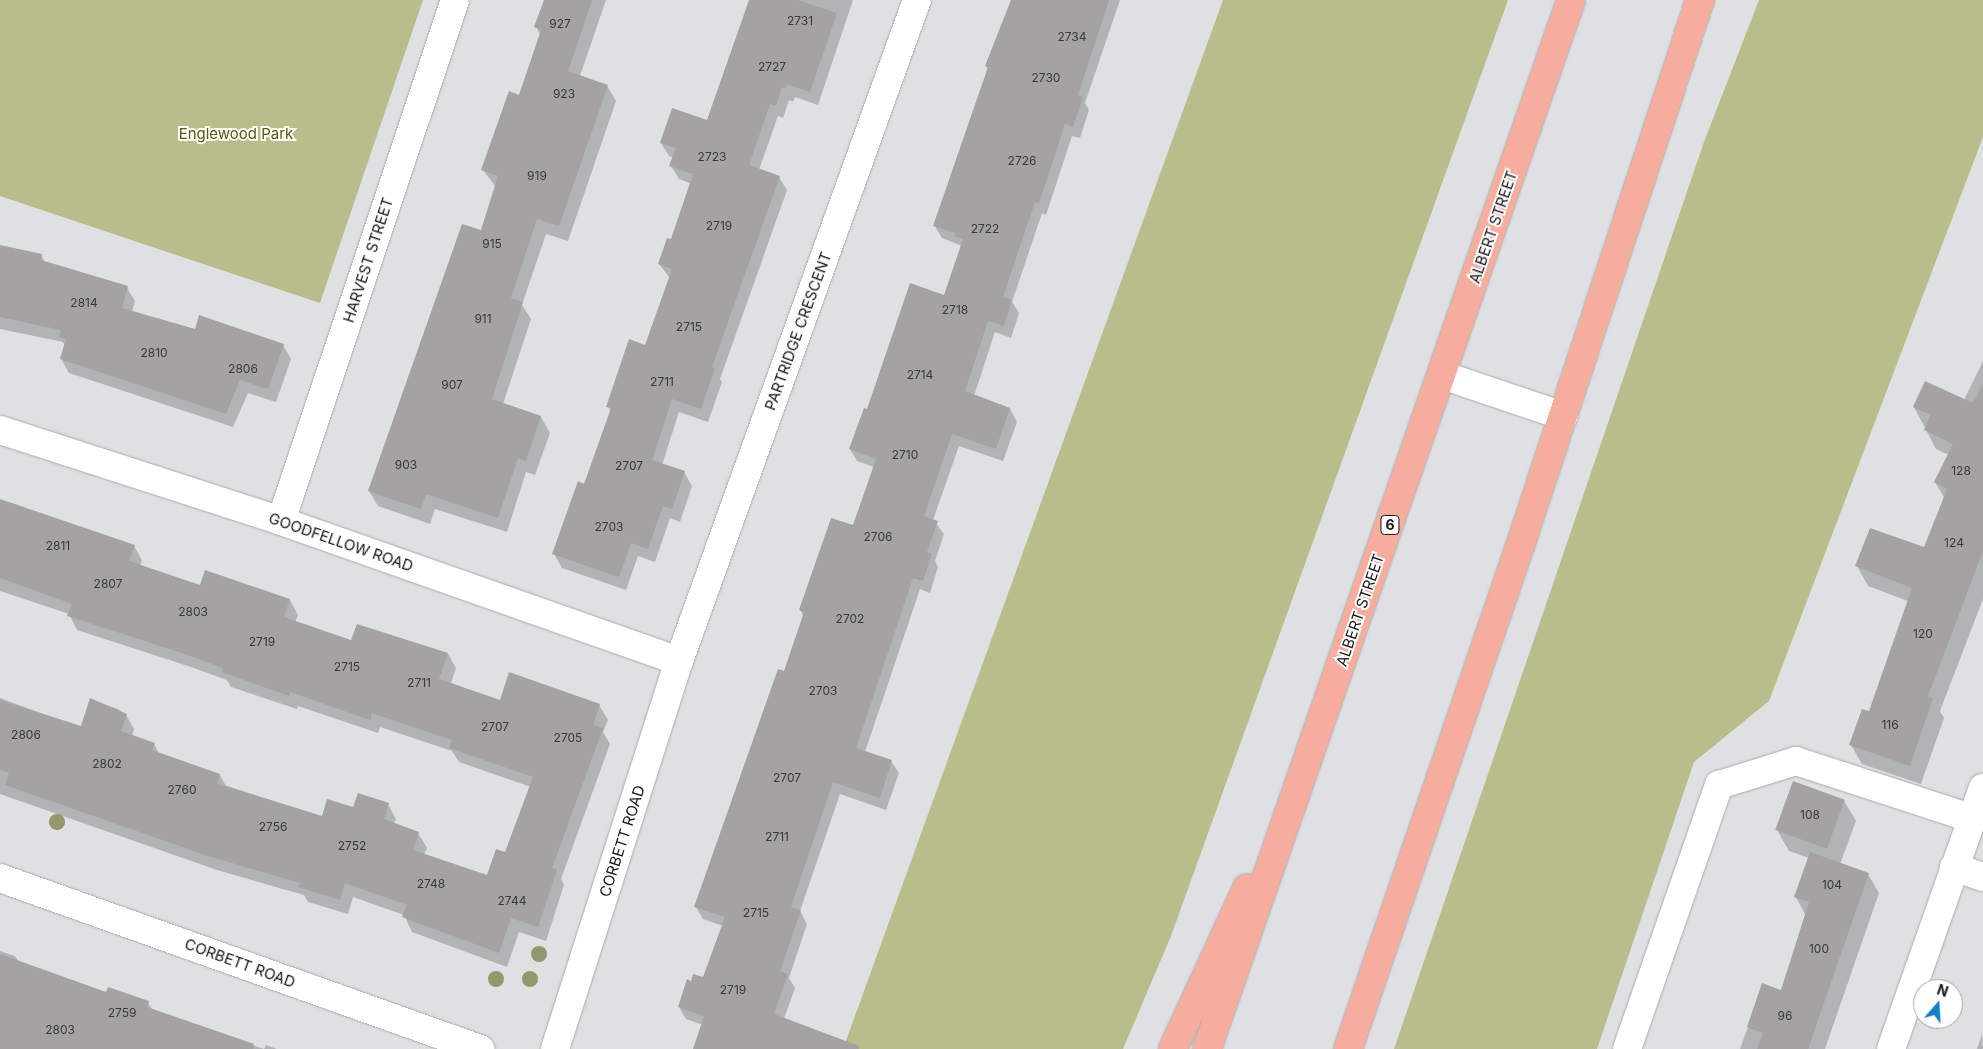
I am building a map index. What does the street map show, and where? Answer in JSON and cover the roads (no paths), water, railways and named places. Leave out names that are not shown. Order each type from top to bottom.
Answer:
[{"type":"highway","name":"ALBERT STREET","points":[[1207,1049],[1571,0]]},
{"type":"highway","points":[[1348,1049],[1563,416],[1700,0]]},
{"type":"highway","points":[[1688,37],[1706,0]]},
{"type":"highway","points":[[1173,1049],[1314,741]]},
{"type":"street","name":"HARVEST STREET","points":[[281,521],[456,0]]},
{"type":"street","name":"PARTRIDGE CRESCENT","points":[[679,661],[917,0]]},
{"type":"street","points":[[1442,374],[1563,416]]},
{"type":"street","name":"GOODFELLOW ROAD","points":[[0,430],[281,521],[679,661]]},
{"type":"street","name":"CORBETT ROAD","points":[[555,1049],[679,661]]},
{"type":"street","points":[[1628,1049],[1719,785],[1796,761],[1973,819]]},
{"type":"street","points":[[1891,1049],[1983,788]]},
{"type":"street","points":[[1954,867],[1983,877]]},
{"type":"street","name":"CORBETT ROAD","points":[[0,878],[480,1049]]},
{"type":"park label","name":"Englewood Park","points":[[236,134]]}]
